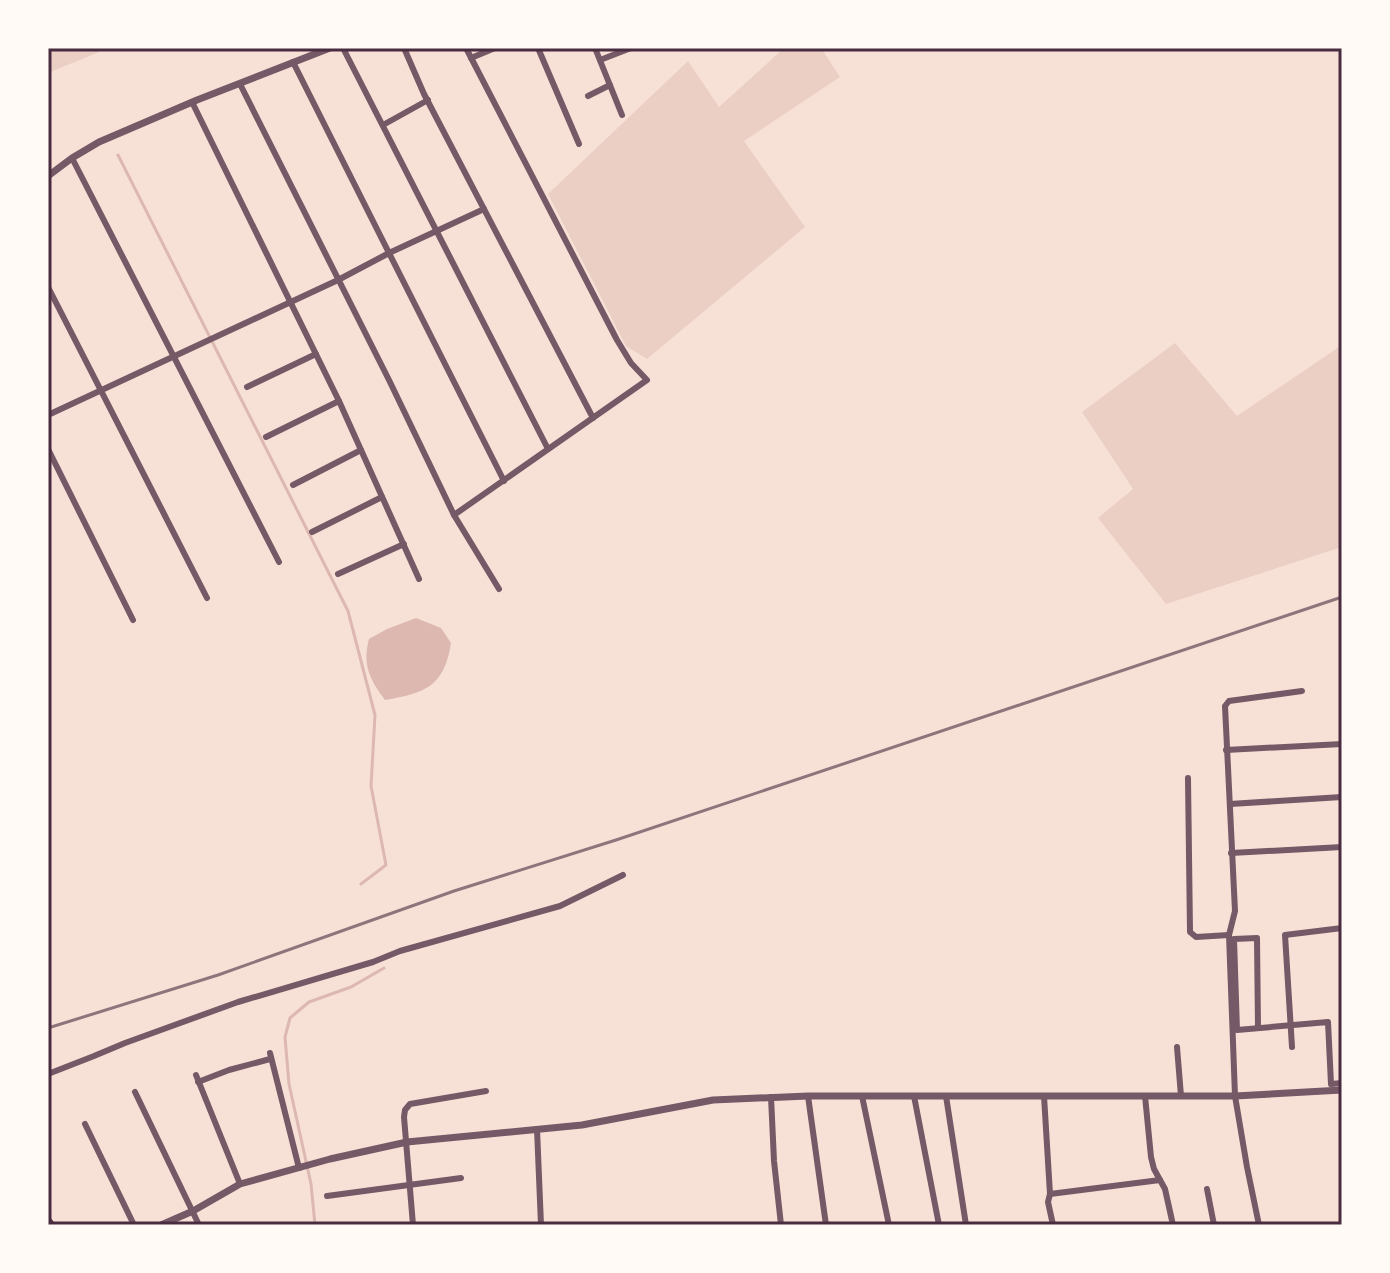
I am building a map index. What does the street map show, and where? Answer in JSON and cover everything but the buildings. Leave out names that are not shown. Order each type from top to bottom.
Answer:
[{"type":"street","points":[[48,176],[99,142],[330,48]]},
{"type":"street","points":[[343,48],[548,449]]},
{"type":"street","points":[[404,48],[593,418]]},
{"type":"street","points":[[454,515],[647,380],[631,363],[617,340],[466,48]]},
{"type":"street","points":[[471,58],[495,48]]},
{"type":"street","points":[[538,48],[579,144]]},
{"type":"street","points":[[595,48],[622,115]]},
{"type":"street","points":[[600,60],[631,48]]},
{"type":"street","points":[[293,62],[504,481]]},
{"type":"street","points":[[240,84],[454,515],[499,589]]},
{"type":"street","points":[[588,96],[610,85]]},
{"type":"street","points":[[383,125],[428,100]]},
{"type":"street","points":[[192,102],[339,401],[419,579]]},
{"type":"street","points":[[72,158],[279,562]]},
{"type":"street","points":[[48,415],[484,209]]},
{"type":"street","points":[[48,287],[207,598]]},
{"type":"street","points":[[247,387],[316,354]]},
{"type":"street","points":[[266,437],[339,401]]},
{"type":"street","points":[[48,449],[133,620]]},
{"type":"street","points":[[293,485],[361,450]]},
{"type":"street","points":[[312,532],[382,497]]},
{"type":"street","points":[[338,574],[404,544]]},
{"type":"street","points":[[1259,1225],[1235,1096],[1229,935],[1235,911],[1225,706],[1226,703],[1302,691]]},
{"type":"street","points":[[1226,750],[1342,744]]},
{"type":"street","points":[[1188,778],[1190,932],[1196,937],[1229,935]]},
{"type":"street","points":[[1230,804],[1342,797]]},
{"type":"street","points":[[1231,853],[1342,847]]},
{"type":"street","points":[[48,1074],[238,1002],[400,951],[560,906],[623,875]]},
{"type":"street","points":[[1292,1047],[1285,935],[1342,928]]},
{"type":"street","points":[[1258,1028],[1257,938],[1234,939],[1237,1030],[1328,1022],[1331,1084],[1342,1083]]},
{"type":"street","points":[[1177,1047],[1181,1096]]},
{"type":"street","points":[[240,1184],[197,1078],[270,1056],[299,1168]]},
{"type":"street","points":[[161,1225],[240,1184],[407,1142],[582,1125],[713,1100],[808,1096],[1235,1096],[1342,1090]]},
{"type":"street","points":[[413,1225],[405,1110],[410,1104],[486,1091]]},
{"type":"street","points":[[135,1092],[199,1225]]},
{"type":"street","points":[[808,1096],[826,1225]]},
{"type":"street","points":[[862,1096],[889,1225]]},
{"type":"street","points":[[914,1096],[939,1225]]},
{"type":"street","points":[[946,1096],[966,1225]]},
{"type":"street","points":[[1044,1096],[1048,1202],[1053,1225]]},
{"type":"street","points":[[1145,1096],[1151,1157],[1168,1199],[1173,1225]]},
{"type":"street","points":[[771,1097],[781,1225]]},
{"type":"street","points":[[85,1124],[134,1225]]},
{"type":"street","points":[[537,1129],[541,1225]]},
{"type":"street","points":[[327,1196],[461,1178]]},
{"type":"street","points":[[1050,1194],[1160,1180]]},
{"type":"street","points":[[1207,1189],[1214,1225]]},
{"type":"shaded area","points":[[48,48],[109,48],[48,73]]},
{"type":"shaded area","points":[[784,48],[821,48],[840,77],[744,141],[805,227],[647,359],[626,346],[548,194],[688,61],[719,107]]},
{"type":"shaded area","points":[[1175,343],[1237,416],[1342,345],[1342,547],[1166,604],[1098,518],[1133,489],[1082,412]]},
{"type":"shaded area","points":[[416,618],[441,628],[451,643],[448,658],[438,679],[430,685],[411,694],[385,700],[369,672],[366,657],[369,639]]},
{"type":"waterway","points":[[118,155],[348,611],[375,715],[371,786],[386,865],[361,884]]},
{"type":"waterway","points":[[315,1225],[311,1184],[289,1084],[285,1037],[290,1018],[309,1002],[351,987],[384,968]]},
{"type":"railway","points":[[48,1028],[218,975],[454,891],[616,840],[1342,597]]}]
